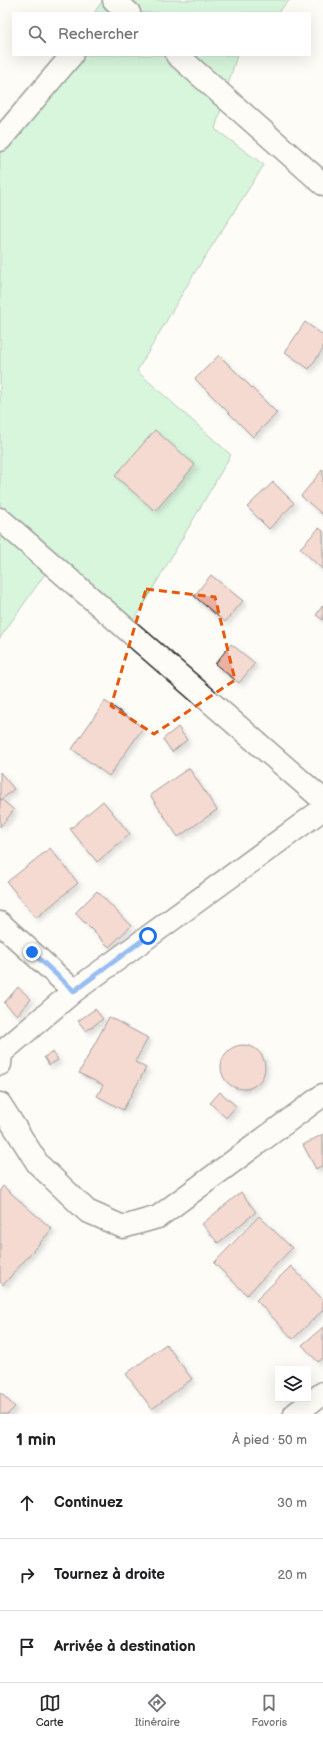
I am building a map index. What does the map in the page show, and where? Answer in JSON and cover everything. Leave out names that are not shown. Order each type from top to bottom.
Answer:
[{"type":"street","points":[[0,140],[71,56]]},
{"type":"street","points":[[177,56],[323,184]]},
{"type":"street","points":[[0,519],[323,800]]},
{"type":"street","points":[[0,1064],[1,1053],[74,991],[323,809]]},
{"type":"street","points":[[0,923],[74,991]]},
{"type":"street","points":[[0,1104],[38,1164],[88,1211],[123,1227],[158,1217],[323,1095]]},
{"type":"street","points":[[295,1414],[323,1393]]},
{"type":"highlighted area","points":[[146,589],[215,597],[235,680],[154,734],[111,706]]},
{"type":"green space","points":[[103,0],[290,0],[278,12],[95,12]]},
{"type":"green space","points":[[63,56],[237,56],[215,129],[264,165],[192,277],[137,371],[231,455],[124,638],[45,574],[0,638],[0,143]]},
{"type":"building","points":[[305,322],[323,335],[323,349],[309,369],[285,352]]},
{"type":"building","points":[[219,355],[277,413],[253,437],[195,379]]},
{"type":"building","points":[[155,430],[195,465],[155,511],[115,476]]},
{"type":"building","points":[[323,469],[323,515],[301,496]]},
{"type":"building","points":[[273,482],[294,503],[269,529],[247,507]]},
{"type":"building","points":[[319,528],[323,531],[323,570],[300,548]]},
{"type":"building","points":[[211,575],[243,601],[225,622],[194,596]]},
{"type":"building","points":[[323,605],[323,620],[316,615]]},
{"type":"building","points":[[231,644],[255,663],[239,683],[215,664]]},
{"type":"building","points":[[105,701],[143,728],[109,776],[72,749]]},
{"type":"building","points":[[178,727],[187,740],[172,752],[163,739]]},
{"type":"building","points":[[189,768],[217,810],[178,837],[150,795]]},
{"type":"building","points":[[0,772],[14,789],[0,801]]},
{"type":"building","points":[[0,798],[14,810],[0,827]]},
{"type":"building","points":[[103,801],[130,834],[97,862],[70,829]]},
{"type":"building","points":[[50,848],[78,883],[36,918],[7,882]]},
{"type":"building","points":[[97,891],[131,926],[109,947],[75,913]]},
{"type":"building","points":[[18,987],[31,999],[17,1015],[4,1003]]},
{"type":"building","points":[[95,1009],[103,1019],[86,1031],[78,1021]]},
{"type":"building","points":[[109,1017],[148,1038],[135,1062],[146,1068],[123,1110],[97,1096],[103,1085],[79,1073]]},
{"type":"building","points":[[243,1045],[255,1049],[261,1055],[265,1067],[261,1079],[255,1085],[243,1089],[231,1085],[225,1079],[221,1067],[225,1055],[231,1049]]},
{"type":"building","points":[[53,1052],[58,1060],[49,1065],[44,1057]]},
{"type":"building","points":[[220,1092],[236,1106],[226,1118],[210,1103]]},
{"type":"building","points":[[323,1134],[323,1165],[316,1169],[303,1145]]},
{"type":"building","points":[[3,1186],[52,1229],[3,1285],[0,1282],[0,1190]]},
{"type":"building","points":[[241,1192],[256,1212],[218,1243],[202,1224]]},
{"type":"building","points":[[259,1216],[292,1248],[247,1295],[214,1263]]},
{"type":"building","points":[[291,1266],[323,1300],[323,1310],[293,1339],[256,1300]]},
{"type":"building","points":[[323,1327],[323,1358],[318,1362],[302,1345]]},
{"type":"building","points":[[166,1344],[192,1379],[152,1409],[126,1374]]},
{"type":"building","points":[[0,1392],[15,1407],[8,1414],[0,1414]]},
{"type":"route","points":[[32,952],[74,991],[148,936]]}]
